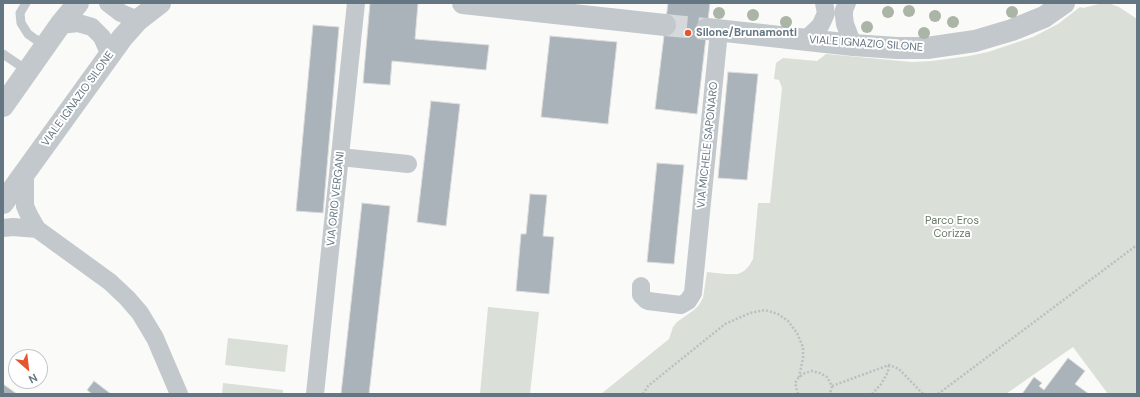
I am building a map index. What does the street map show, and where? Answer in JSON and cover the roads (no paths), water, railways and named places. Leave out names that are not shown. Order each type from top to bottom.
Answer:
[{"type":"street","points":[[3,106],[60,25],[78,3]]},
{"type":"street","points":[[108,3],[121,13],[138,20]]},
{"type":"street","name":"VIALE IGNAZIO SILONE","points":[[3,203],[122,38],[138,20],[160,3]]},
{"type":"street","name":"VIA ORIO VERGANI","points":[[315,394],[356,3]]},
{"type":"street","points":[[463,3],[564,8],[665,25]]},
{"type":"street","points":[[805,40],[820,26],[826,13],[824,3]]},
{"type":"street","points":[[847,3],[844,10],[845,24],[854,45]]},
{"type":"street","name":"VIALE IGNAZIO SILONE","points":[[713,30],[854,45],[916,48],[934,47],[963,43],[997,35],[1044,17],[1064,3]]},
{"type":"street","points":[[60,25],[78,23],[92,27],[102,37],[110,55]]},
{"type":"street","name":"VIA MICHELE SAPONARO","points":[[641,286],[641,293],[646,300],[681,305],[692,297],[697,260],[713,30]]},
{"type":"street","points":[[340,157],[408,164]]},
{"type":"street","points":[[24,173],[25,206],[37,229],[110,282],[128,298],[140,313],[155,338],[179,394]]},
{"type":"street","points":[[3,228],[13,227],[37,229]]},
{"type":"lane","points":[[26,3],[20,13],[21,23],[35,39],[47,44]]},
{"type":"lane","points":[[3,54],[28,71]]},
{"type":"tunnel","points":[[665,25],[707,29]]},
{"type":"place","name":"Silone/Brunamonti","points":[[688,33]]},
{"type":"park label","name":"Parco Eros Corizza","points":[[952,227]]}]
